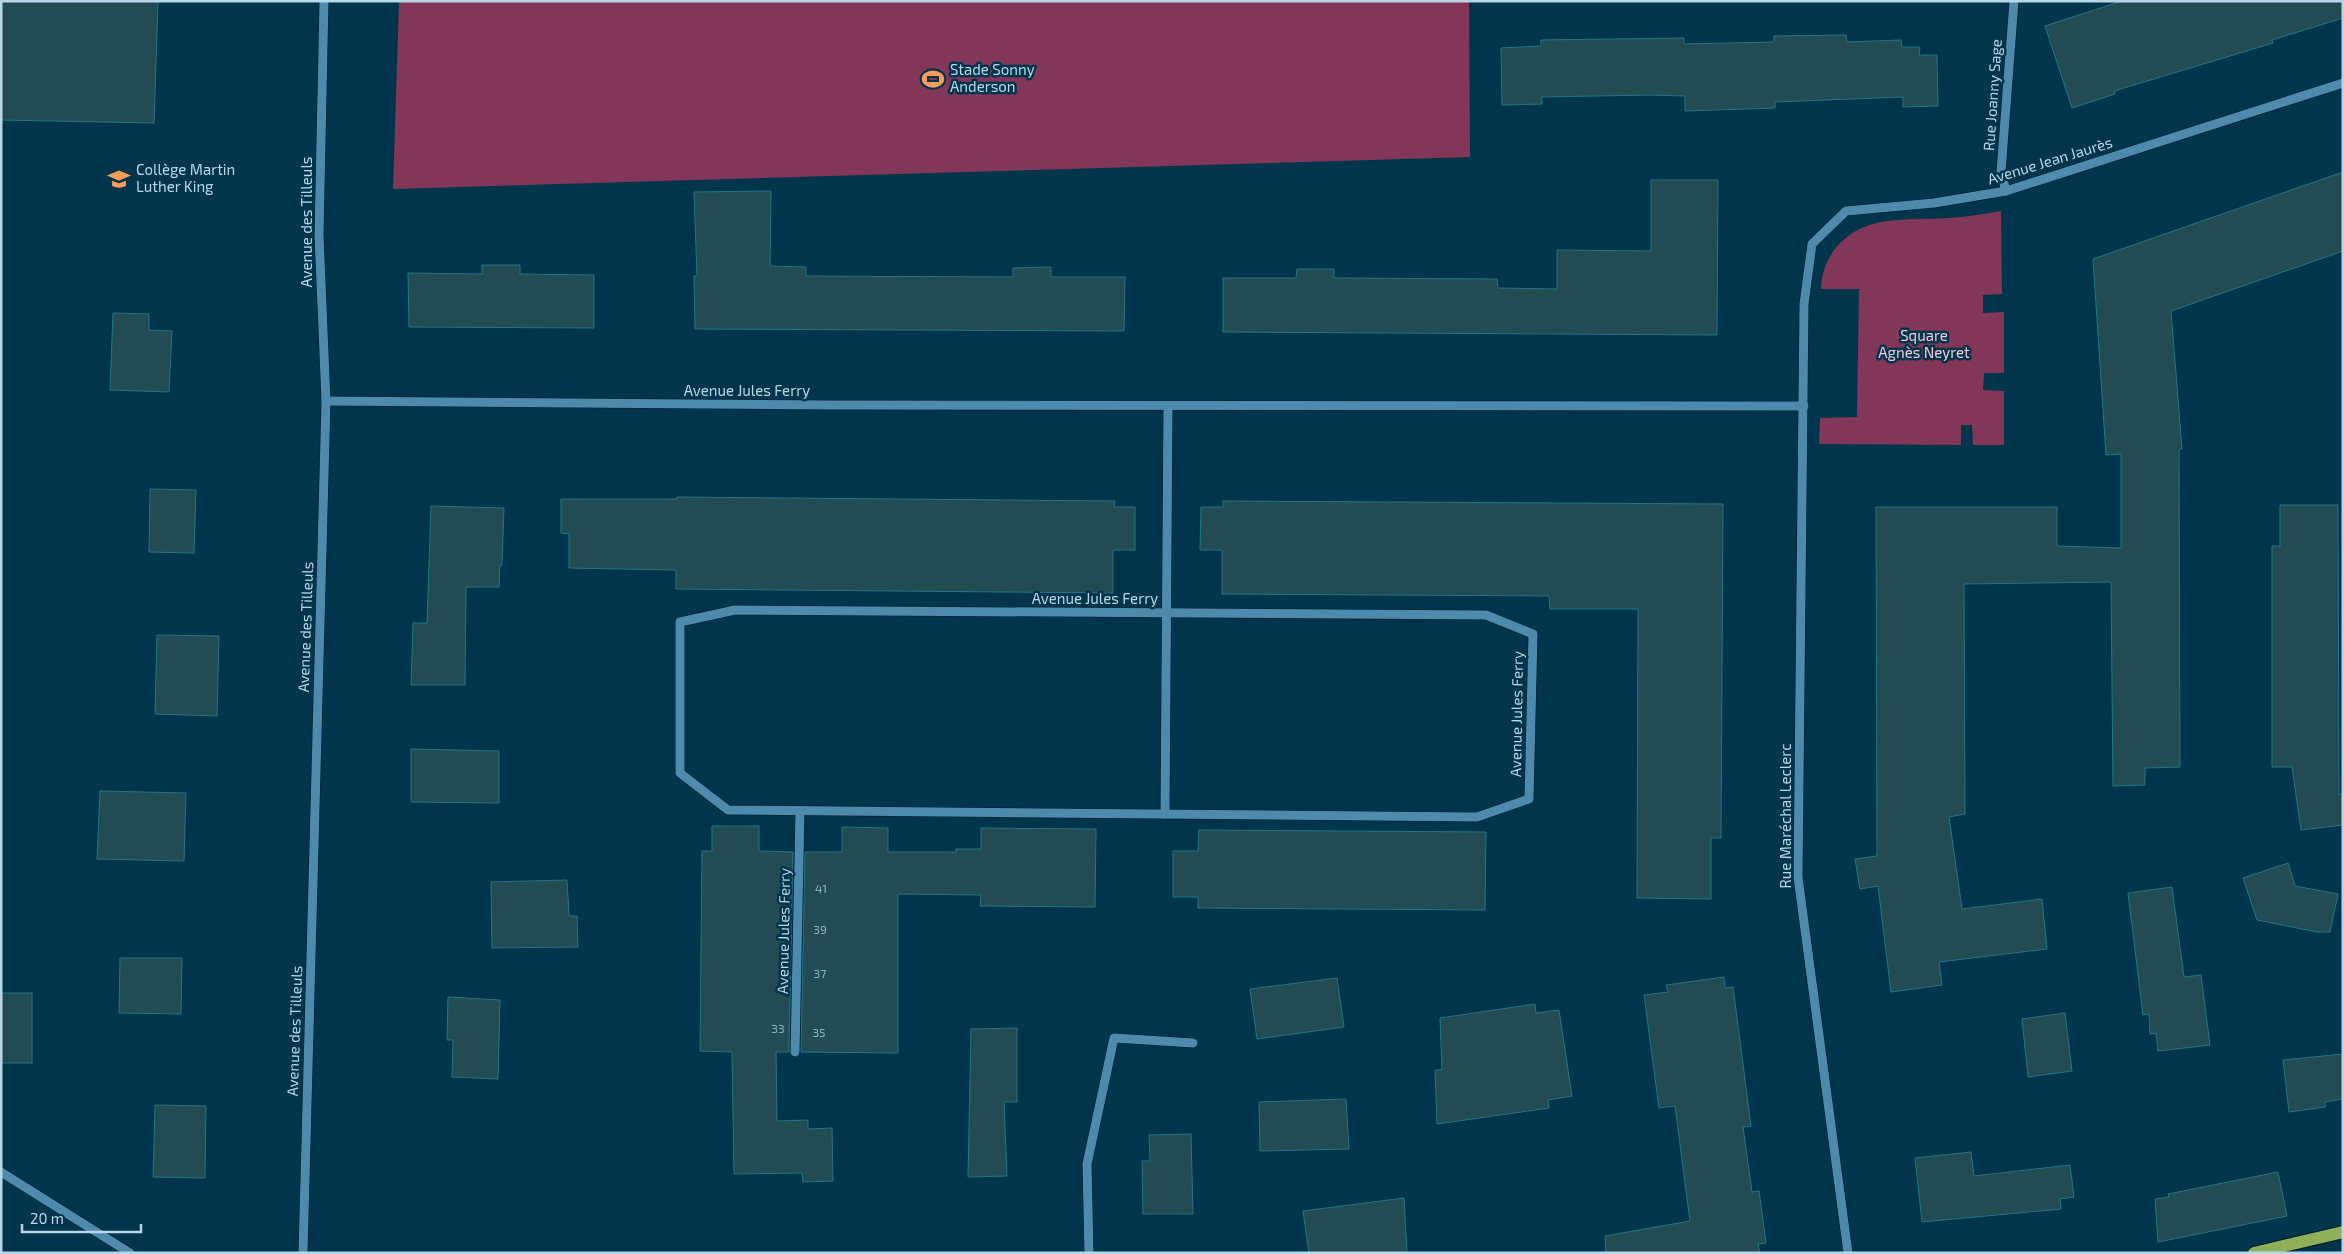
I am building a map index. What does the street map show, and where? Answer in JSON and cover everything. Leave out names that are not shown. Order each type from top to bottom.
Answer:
[{"type":"main road","points":[[2254,1253],[2343,1232]]},
{"type":"street","name":"Avenue des Tilleuls","points":[[303,1253],[326,401],[319,235],[324,1]]},
{"type":"street","name":"Rue Joanny Sage","points":[[2006,191],[2001,172],[2014,1]]},
{"type":"street","name":"Avenue Jean Jaurès","points":[[1804,406],[1804,304],[1812,244],[1846,210],[1934,203],[2006,191],[2343,83]]},
{"type":"street","name":"Avenue Jules Ferry","points":[[326,401],[1168,406],[1804,406]]},
{"type":"street","name":"Avenue Jules Ferry","points":[[1165,814],[1168,406]]},
{"type":"street","name":"Rue Maréchal Leclerc","points":[[1804,406],[1798,878],[1848,1253]]},
{"type":"street","name":"Avenue Jules Ferry","points":[[735,610],[1166,613],[1486,615],[1533,634],[1529,799],[1476,817],[728,810],[680,773],[680,622],[735,610]]},
{"type":"street","name":"Avenue Jules Ferry","points":[[795,1052],[800,811]]},
{"type":"street","points":[[1089,1253],[1088,1164],[1114,1038],[1192,1043]]},
{"type":"street","points":[[1,1172],[130,1253]]},
{"type":"green space","name":"Stade Sonny Anderson","points":[[399,1],[1469,1],[1470,157],[393,189]]},
{"type":"green space","name":"Square Agnès Neyret","points":[[2001,211],[2002,294],[1983,295],[1983,313],[2004,312],[2004,373],[1984,373],[1983,390],[2004,391],[2004,445],[1973,445],[1972,425],[1961,425],[1961,445],[1819,444],[1820,418],[1857,417],[1859,289],[1821,289],[1824,269],[1834,250],[1846,238],[1872,224],[1886,221],[1961,217]]},
{"type":"building","points":[[1,1],[158,1],[154,123],[1,120]]},
{"type":"building","points":[[2122,1],[2343,1],[2343,18],[2272,40],[2273,43],[2114,91],[2115,94],[2072,108],[2045,26]]},
{"type":"building","points":[[1846,35],[1847,42],[1901,40],[1902,47],[1920,47],[1919,55],[1937,55],[1938,106],[1903,107],[1903,97],[1775,102],[1775,108],[1685,111],[1685,96],[1649,95],[1542,97],[1542,104],[1502,105],[1501,48],[1541,46],[1541,40],[1684,38],[1684,44],[1774,42],[1774,36]]},
{"type":"building","points":[[2343,172],[2343,251],[2171,311],[2182,449],[2179,450],[2180,767],[2145,768],[2145,785],[2113,786],[2111,582],[1964,584],[1965,814],[1949,817],[1962,909],[2042,899],[2047,949],[1939,962],[1942,985],[1891,992],[1878,886],[1860,889],[1855,859],[1877,856],[1876,507],[2057,507],[2057,546],[2121,548],[2121,454],[2106,455],[2093,259]]},
{"type":"building","points":[[1651,180],[1718,180],[1717,335],[1223,332],[1223,278],[1296,278],[1297,269],[1334,269],[1334,278],[1497,279],[1498,288],[1557,289],[1557,250],[1651,251]]},
{"type":"building","points":[[771,191],[770,266],[806,267],[806,276],[1013,277],[1013,268],[1051,267],[1051,277],[1125,277],[1124,331],[695,329],[694,276],[697,276],[694,192]]},
{"type":"building","points":[[482,265],[520,265],[520,274],[594,275],[594,328],[409,327],[408,273],[482,274]]},
{"type":"building","points":[[113,313],[149,314],[149,330],[172,331],[169,392],[110,390]]},
{"type":"building","points":[[150,489],[196,490],[194,553],[149,552]]},
{"type":"building","points":[[677,497],[1115,501],[1114,507],[1135,507],[1135,550],[1113,550],[1113,593],[676,589],[676,570],[569,568],[569,534],[561,533],[561,499],[677,499]]},
{"type":"building","points":[[1223,501],[1723,504],[1721,838],[1711,838],[1711,899],[1637,898],[1638,609],[1550,609],[1549,596],[1222,594],[1222,550],[1200,550],[1201,507],[1223,507]]},
{"type":"building","points":[[2280,505],[2338,505],[2339,794],[2343,794],[2343,825],[2301,830],[2292,767],[2272,767],[2272,546],[2280,546]]},
{"type":"building","points":[[431,506],[504,508],[502,565],[500,565],[499,587],[466,587],[465,685],[411,685],[413,623],[427,623]]},
{"type":"building","points":[[157,635],[219,636],[217,716],[155,714]]},
{"type":"building","points":[[411,749],[499,751],[499,803],[411,802]]},
{"type":"building","points":[[100,791],[186,793],[184,861],[97,859]]},
{"type":"building","points":[[712,826],[759,826],[759,851],[793,852],[789,1052],[776,1052],[777,1121],[808,1120],[808,1129],[832,1128],[833,1181],[803,1182],[802,1173],[734,1174],[732,1052],[700,1051],[702,851],[712,851]]},
{"type":"building","points":[[842,827],[888,828],[888,852],[956,852],[956,849],[981,849],[981,828],[1096,829],[1095,907],[980,906],[981,895],[898,894],[898,1053],[801,1052],[805,852],[842,852]]},
{"type":"building","points":[[1199,830],[1486,832],[1485,910],[1198,908],[1198,897],[1173,897],[1173,851],[1198,851]]},
{"type":"building","points":[[2288,863],[2295,886],[2338,894],[2330,932],[2317,932],[2257,920],[2243,878]]},
{"type":"building","points":[[567,880],[569,916],[577,916],[578,947],[492,948],[491,882]]},
{"type":"building","points":[[2172,887],[2184,977],[2201,975],[2210,1045],[2158,1051],[2156,1033],[2150,1034],[2149,1014],[2143,1015],[2128,893]]},
{"type":"building","points":[[120,958],[182,958],[181,1014],[119,1013]]},
{"type":"building","points":[[1724,977],[1725,988],[1733,987],[1751,1126],[1743,1127],[1752,1192],[1759,1191],[1766,1243],[1758,1244],[1760,1253],[1606,1253],[1605,1236],[1690,1221],[1675,1106],[1659,1108],[1644,995],[1668,992],[1666,985]]},
{"type":"building","points":[[1337,978],[1344,1027],[1257,1039],[1250,989]]},
{"type":"building","points":[[1,993],[32,993],[32,1063],[1,1063]]},
{"type":"building","points":[[448,997],[500,1000],[498,1079],[452,1077],[453,1040],[447,1040]]},
{"type":"building","points":[[1535,1004],[1536,1013],[1559,1010],[1572,1096],[1548,1100],[1549,1108],[1437,1124],[1435,1070],[1442,1070],[1440,1018]]},
{"type":"building","points":[[2065,1013],[2072,1071],[2028,1077],[2022,1019]]},
{"type":"building","points":[[1017,1028],[1017,1102],[1004,1102],[1007,1176],[968,1177],[971,1029]]},
{"type":"building","points":[[2343,1054],[2343,1099],[2325,1102],[2325,1107],[2289,1112],[2283,1060]]},
{"type":"building","points":[[1346,1099],[1349,1149],[1260,1151],[1259,1102]]},
{"type":"building","points":[[155,1105],[206,1106],[205,1178],[153,1177]]},
{"type":"building","points":[[1191,1134],[1193,1214],[1143,1214],[1142,1161],[1150,1161],[1149,1135]]},
{"type":"building","points":[[1971,1152],[1974,1176],[2070,1165],[2074,1197],[2060,1199],[2061,1209],[1922,1222],[1915,1158]]},
{"type":"building","points":[[2278,1172],[2287,1216],[2158,1242],[2155,1199],[2169,1197],[2168,1194]]},
{"type":"building","points":[[1404,1198],[1407,1253],[1309,1253],[1303,1211]]},
{"type":"place","name":"Stade Sonny Anderson","points":[[933,79]]},
{"type":"place","name":"Collège Martin Luther King","points":[[119,179]]}]
